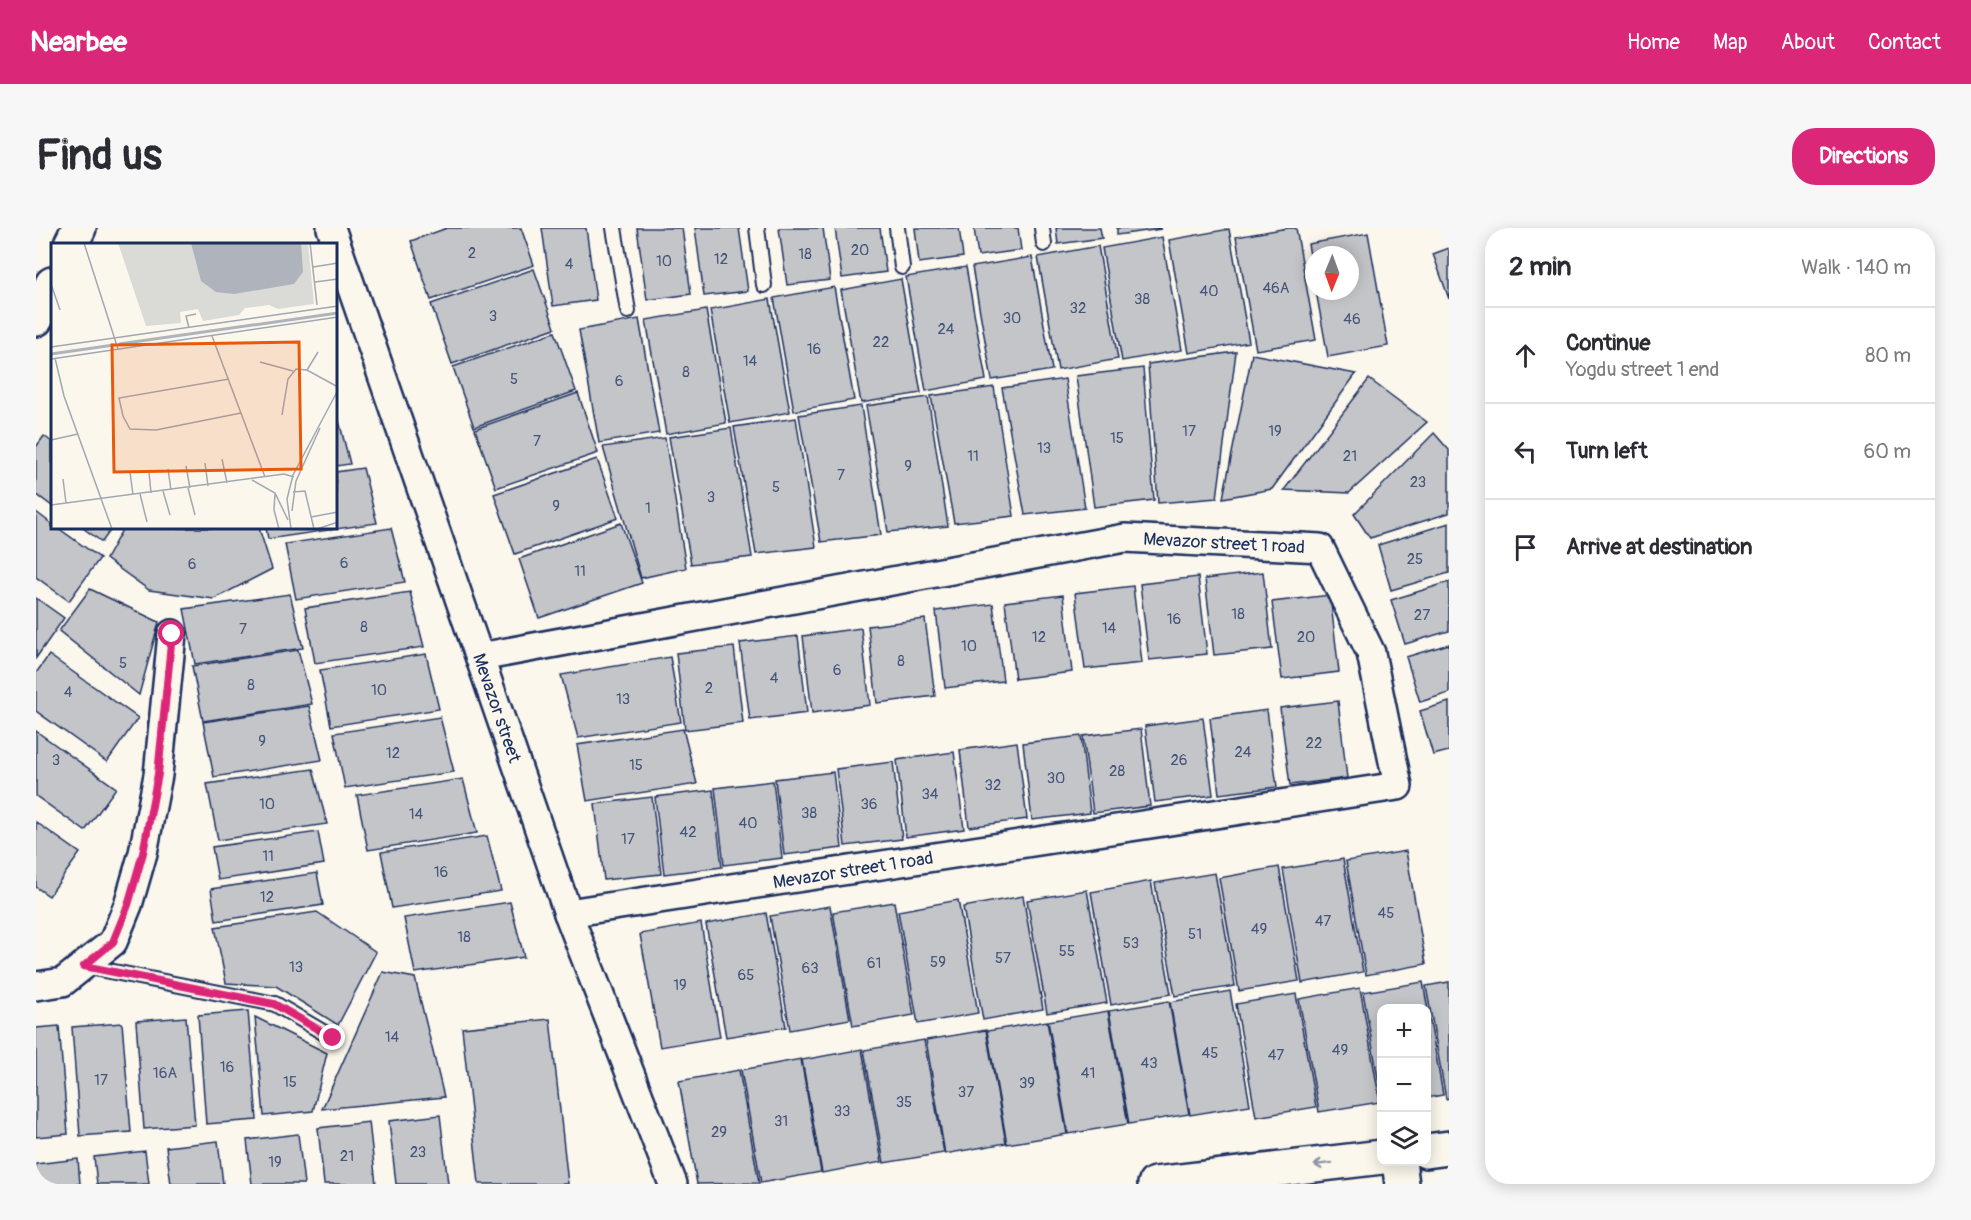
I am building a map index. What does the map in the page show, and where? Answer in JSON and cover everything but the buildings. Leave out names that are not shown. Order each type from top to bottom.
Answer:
[{"type":"main road","points":[[72,243],[79,228]]},
{"type":"main road","points":[[36,319],[51,286]]},
{"type":"main road","points":[[1431,1150],[1449,1148]]},
{"type":"main road","points":[[1155,1184],[1377,1158]]},
{"type":"main road","points":[[1400,1166],[1402,1184]]},
{"type":"street","name":"Mevazor street","points":[[331,228],[336,243]]},
{"type":"street","name":"Mevazor street","points":[[338,248],[568,913],[673,1184]]},
{"type":"street","name":"Mevazor street 1 road","points":[[480,657],[1125,538],[1320,548],[1371,653],[1398,786],[568,913]]},
{"type":"street","points":[[36,986],[63,982],[113,942],[128,905],[143,853],[158,774],[172,634]]},
{"type":"lane","points":[[614,228],[628,310]]},
{"type":"lane","points":[[757,228],[764,285]]},
{"type":"lane","points":[[897,228],[902,267]]},
{"type":"lane","points":[[1042,228],[1044,244]]},
{"type":"lane","points":[[84,966],[274,1004],[333,1038]]},
{"type":"route","points":[[172,634],[158,774],[143,853],[128,905],[113,942],[84,966],[274,1004],[333,1038]]}]
